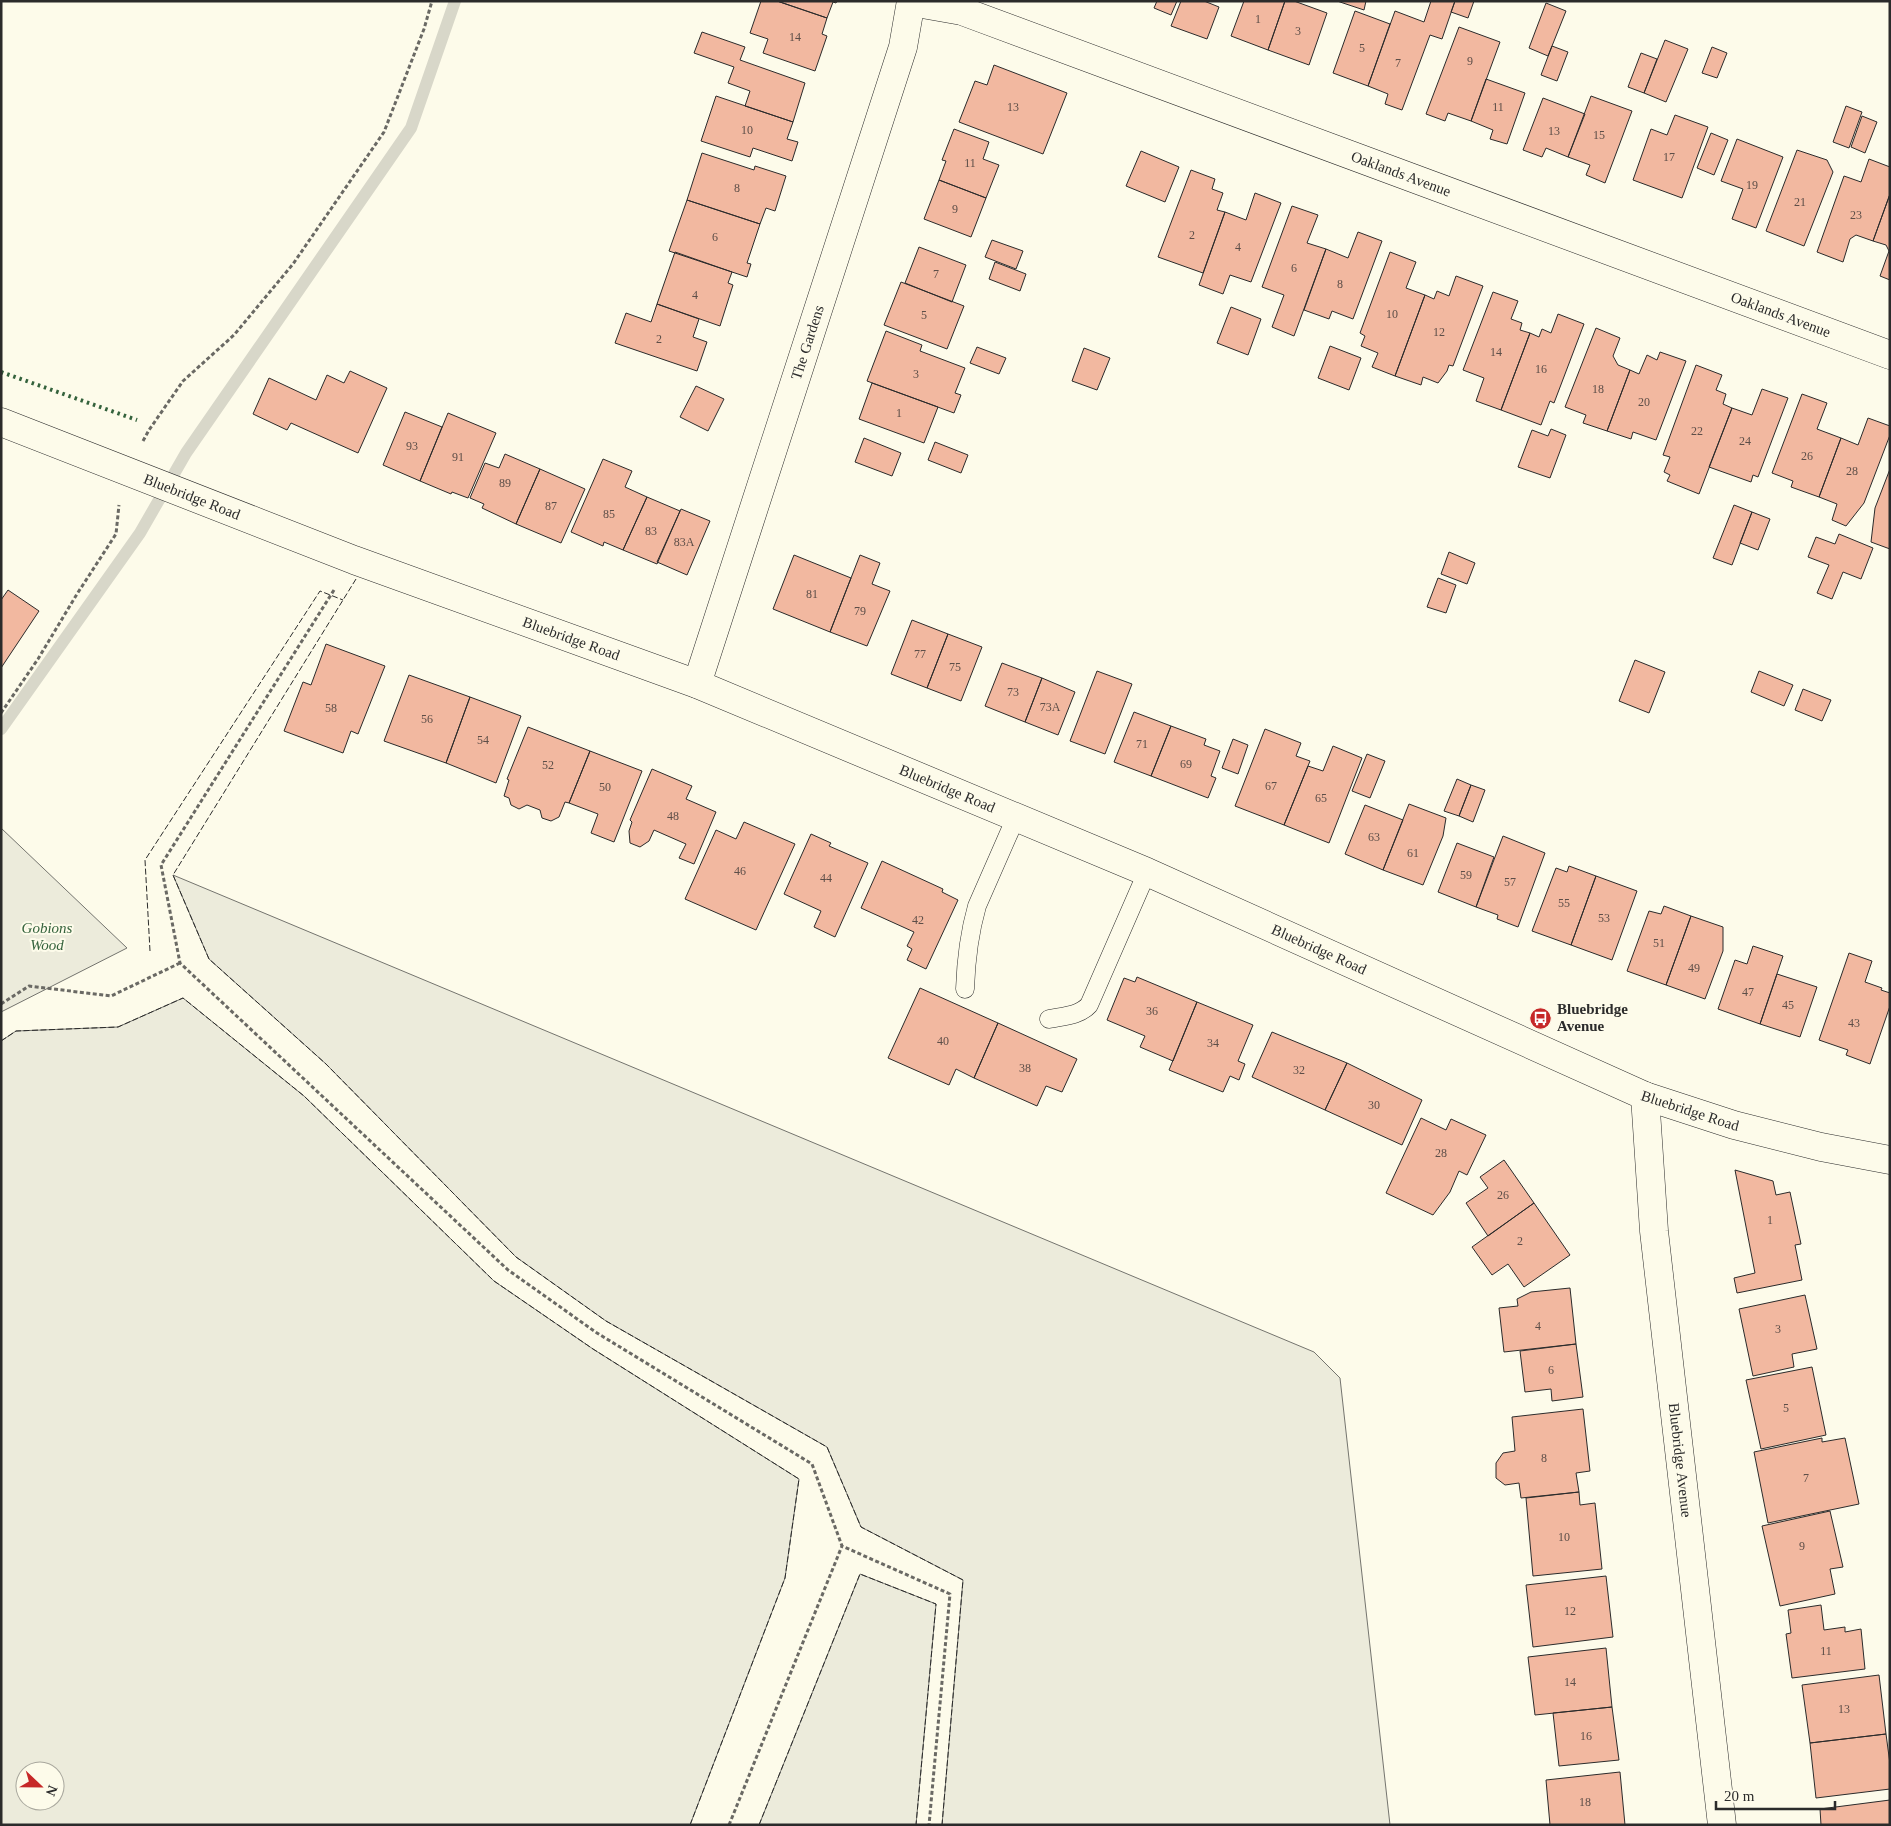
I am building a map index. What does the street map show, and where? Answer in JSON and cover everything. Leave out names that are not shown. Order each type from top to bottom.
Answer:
[{"type":"street","name":"Oaklands Avenue","points":[[911,2],[962,11],[1890,355]]},
{"type":"street","name":"The Gardens","points":[[697,684],[903,47],[911,2]]},
{"type":"street","name":"Bluebridge Road","points":[[1,422],[354,560],[697,684],[1147,872],[1645,1096],[1734,1125],[1820,1147],[1890,1160]]},
{"type":"street","name":"Bluebridge Avenue","points":[[1645,1096],[1654,1231],[1722,1825]]},
{"type":"lane","points":[[965,989],[968,942],[975,913],[1016,817]]},
{"type":"lane","points":[[1049,1019],[1076,1014],[1084,1011],[1089,1005],[1147,872]]},
{"type":"path","points":[[149,430],[183,381],[234,334],[292,264],[384,132],[424,29],[432,1]]},
{"type":"path","points":[[1,713],[38,659],[116,534],[120,500]]},
{"type":"path","points":[[330,596],[161,865],[180,963],[508,1270],[597,1333],[812,1464],[842,1546],[729,1825]]},
{"type":"path","points":[[1,1004],[29,986],[111,996],[180,963]]},
{"type":"path","points":[[842,1546],[950,1594],[929,1825]]},
{"type":"green space","name":"Gobions Wood","points":[[1,828],[127,948],[1,1012]]},
{"type":"green space","points":[[173,875],[1314,1352],[1340,1378],[1390,1825],[942,1825],[963,1580],[861,1527],[827,1447],[606,1321],[516,1257],[326,1064],[209,959]]},
{"type":"green space","points":[[183,998],[304,1096],[494,1281],[593,1349],[799,1479],[785,1578],[690,1825],[1,1825],[1,1041],[16,1031],[118,1027]]},
{"type":"green space","points":[[860,1574],[936,1604],[916,1825],[759,1825]]},
{"type":"building","points":[[761,1],[777,1],[827,18],[822,34],[827,36],[815,71],[763,53],[768,39],[750,33]]},
{"type":"building","points":[[777,1],[837,1],[836,3],[833,2],[827,18]]},
{"type":"building","points":[[1157,1],[1177,1],[1171,15],[1154,8]]},
{"type":"building","points":[[1181,1],[1204,1],[1219,7],[1207,39],[1171,26]]},
{"type":"building","points":[[1244,1],[1285,1],[1268,50],[1231,36]]},
{"type":"building","points":[[1285,1],[1294,1],[1327,13],[1309,65],[1268,50]]},
{"type":"building","points":[[1337,1],[1366,1],[1364,10]]},
{"type":"building","points":[[1431,1],[1455,1],[1442,39],[1430,35],[1402,110],[1385,104],[1388,94],[1368,86],[1395,11],[1424,22]]},
{"type":"building","points":[[1455,1],[1474,1],[1468,18],[1451,12]]},
{"type":"building","points":[[1546,3],[1566,11],[1548,56],[1529,48]]},
{"type":"building","points":[[1355,11],[1390,24],[1368,86],[1333,73]]},
{"type":"building","points":[[1459,27],[1500,42],[1471,121],[1448,113],[1445,121],[1426,114]]},
{"type":"building","points":[[702,32],[745,47],[740,60],[805,83],[793,122],[745,106],[750,91],[728,83],[734,67],[694,53]]},
{"type":"building","points":[[1665,40],[1688,49],[1666,102],[1644,93]]},
{"type":"building","points":[[1552,46],[1568,52],[1557,81],[1541,75]]},
{"type":"building","points":[[1712,47],[1727,53],[1717,78],[1702,73]]},
{"type":"building","points":[[1641,53],[1657,59],[1644,93],[1628,87]]},
{"type":"building","points":[[994,65],[1067,93],[1043,154],[959,122],[975,81],[987,85]]},
{"type":"building","points":[[1486,79],[1525,93],[1507,144],[1490,139],[1493,130],[1471,121]]},
{"type":"building","points":[[716,96],[793,122],[787,139],[798,142],[792,161],[753,148],[750,157],[701,141]]},
{"type":"building","points":[[1591,96],[1632,111],[1605,183],[1586,175],[1590,165],[1568,157]]},
{"type":"building","points":[[1543,98],[1585,114],[1568,157],[1546,148],[1542,157],[1523,150]]},
{"type":"building","points":[[1846,106],[1862,112],[1849,148],[1833,142]]},
{"type":"building","points":[[1675,115],[1708,127],[1682,198],[1633,180],[1651,129],[1667,135]]},
{"type":"building","points":[[1862,116],[1877,122],[1865,153],[1851,147]]},
{"type":"building","points":[[954,129],[989,142],[983,159],[999,165],[986,198],[939,180],[946,161],[942,160]]},
{"type":"building","points":[[1711,133],[1728,140],[1714,175],[1697,168]]},
{"type":"building","points":[[1737,139],[1783,157],[1756,228],[1732,219],[1743,189],[1721,181]]},
{"type":"building","points":[[1797,150],[1827,160],[1833,172],[1804,246],[1766,231]]},
{"type":"building","points":[[1141,151],[1179,167],[1165,202],[1126,186]]},
{"type":"building","points":[[702,153],[754,170],[755,166],[786,176],[775,211],[766,208],[760,224],[687,200]]},
{"type":"building","points":[[1869,159],[1890,167],[1890,194],[1873,241],[1856,235],[1850,239],[1843,262],[1817,252],[1844,176],[1861,182]]},
{"type":"building","points":[[1191,170],[1215,179],[1212,189],[1223,193],[1217,210],[1225,212],[1203,273],[1158,257]]},
{"type":"building","points":[[939,180],[986,198],[971,237],[924,219]]},
{"type":"building","points":[[1255,193],[1281,203],[1251,282],[1230,275],[1223,294],[1199,285],[1225,212],[1246,220]]},
{"type":"building","points":[[1890,194],[1890,280],[1880,276],[1889,251],[1886,245],[1873,241]]},
{"type":"building","points":[[687,200],[760,224],[747,263],[751,264],[747,277],[669,251]]},
{"type":"building","points":[[1292,206],[1318,215],[1307,243],[1326,249],[1294,336],[1272,327],[1284,295],[1262,287]]},
{"type":"building","points":[[1358,232],[1382,241],[1353,319],[1332,311],[1329,319],[1304,310],[1326,249],[1348,258]]},
{"type":"building","points":[[992,240],[1023,251],[1016,269],[985,257]]},
{"type":"building","points":[[919,247],[966,265],[952,302],[905,283]]},
{"type":"building","points":[[675,252],[732,272],[728,283],[733,285],[720,326],[657,304]]},
{"type":"building","points":[[1390,252],[1416,262],[1406,288],[1425,295],[1395,376],[1372,367],[1378,353],[1361,346],[1365,336],[1360,333]]},
{"type":"building","points":[[995,262],[1026,274],[1020,291],[989,279]]},
{"type":"building","points":[[1456,276],[1483,286],[1453,366],[1449,365],[1438,383],[1423,377],[1421,385],[1395,376],[1425,295],[1434,299],[1437,291],[1449,296]]},
{"type":"building","points":[[901,282],[964,306],[947,349],[884,325]]},
{"type":"building","points":[[1493,292],[1518,301],[1511,319],[1522,323],[1520,330],[1530,333],[1501,410],[1476,401],[1484,378],[1463,370]]},
{"type":"building","points":[[657,304],[699,319],[693,337],[707,342],[697,371],[615,343],[626,313],[651,322]]},
{"type":"building","points":[[1231,307],[1261,319],[1248,355],[1217,343]]},
{"type":"building","points":[[1558,314],[1584,324],[1554,403],[1550,401],[1541,425],[1501,410],[1530,333],[1539,337],[1542,329],[1551,333]]},
{"type":"building","points":[[1596,328],[1620,338],[1613,356],[1618,365],[1630,370],[1607,431],[1583,423],[1586,415],[1565,407]]},
{"type":"building","points":[[886,331],[922,345],[920,351],[965,368],[955,393],[961,395],[954,413],[867,381]]},
{"type":"building","points":[[1330,346],[1361,358],[1349,390],[1318,378]]},
{"type":"building","points":[[977,347],[1006,358],[999,374],[970,363]]},
{"type":"building","points":[[1084,348],[1110,358],[1097,390],[1072,381]]},
{"type":"building","points":[[1660,352],[1686,361],[1656,440],[1633,432],[1631,439],[1607,431],[1630,370],[1639,374],[1647,355],[1657,360]]},
{"type":"building","points":[[1696,365],[1722,375],[1716,390],[1726,394],[1723,404],[1732,408],[1699,494],[1667,481],[1670,475],[1664,472],[1670,457],[1663,455]]},
{"type":"building","points":[[350,371],[387,388],[358,453],[291,423],[287,430],[253,414],[269,378],[316,400],[327,375],[344,383]]},
{"type":"building","points":[[872,383],[938,407],[924,443],[859,419]]},
{"type":"building","points":[[696,386],[724,399],[708,431],[680,417]]},
{"type":"building","points":[[1762,389],[1788,398],[1758,477],[1753,475],[1751,482],[1709,467],[1732,408],[1752,415]]},
{"type":"building","points":[[1802,394],[1827,403],[1817,429],[1841,438],[1819,497],[1791,487],[1793,481],[1772,473]]},
{"type":"building","points":[[405,412],[442,427],[420,481],[383,465]]},
{"type":"building","points":[[448,413],[496,433],[468,498],[452,492],[451,494],[420,481]]},
{"type":"building","points":[[1868,418],[1890,426],[1890,435],[1864,503],[1846,526],[1832,520],[1837,504],[1819,497],[1841,438],[1858,445]]},
{"type":"building","points":[[1551,429],[1566,435],[1550,478],[1518,467],[1532,430],[1548,436]]},
{"type":"building","points":[[864,438],[901,453],[892,476],[855,462]]},
{"type":"building","points":[[935,442],[968,455],[961,473],[928,460]]},
{"type":"building","points":[[505,454],[540,469],[516,524],[482,508],[484,504],[470,498],[485,463],[499,468]]},
{"type":"building","points":[[603,459],[632,471],[625,487],[647,497],[623,550],[604,542],[603,546],[571,532]]},
{"type":"building","points":[[540,469],[585,489],[561,543],[516,524]]},
{"type":"building","points":[[1890,469],[1890,549],[1871,542],[1875,508]]},
{"type":"building","points":[[647,497],[680,511],[657,564],[623,550]]},
{"type":"building","points":[[1734,505],[1752,512],[1732,565],[1713,558]]},
{"type":"building","points":[[681,509],[710,521],[687,575],[657,562]]},
{"type":"building","points":[[1752,512],[1770,519],[1758,550],[1740,543]]},
{"type":"building","points":[[1839,534],[1873,548],[1861,579],[1843,572],[1832,599],[1817,593],[1829,565],[1808,557],[1816,537],[1835,544]]},
{"type":"building","points":[[1449,552],[1475,563],[1467,584],[1441,574]]},
{"type":"building","points":[[794,555],[851,578],[830,632],[773,609]]},
{"type":"building","points":[[860,555],[880,563],[872,584],[890,591],[867,646],[830,632]]},
{"type":"building","points":[[1438,578],[1456,585],[1446,613],[1427,607]]},
{"type":"building","points":[[8,590],[39,611],[1,668],[1,600]]},
{"type":"building","points":[[912,620],[948,634],[927,688],[891,674]]},
{"type":"building","points":[[948,634],[982,647],[961,701],[927,688]]},
{"type":"building","points":[[326,644],[385,666],[358,734],[351,731],[343,753],[284,731],[303,682],[311,685]]},
{"type":"building","points":[[1635,660],[1665,672],[1649,713],[1619,701]]},
{"type":"building","points":[[1002,663],[1042,678],[1025,722],[985,706]]},
{"type":"building","points":[[1097,671],[1132,684],[1105,754],[1070,741]]},
{"type":"building","points":[[1759,671],[1793,685],[1784,706],[1751,692]]},
{"type":"building","points":[[409,675],[470,697],[446,763],[384,741]]},
{"type":"building","points":[[1042,678],[1075,692],[1058,735],[1025,722]]},
{"type":"building","points":[[1803,689],[1831,700],[1822,721],[1795,710]]},
{"type":"building","points":[[470,697],[521,716],[496,783],[446,763]]},
{"type":"building","points":[[1134,712],[1171,726],[1151,776],[1114,762]]},
{"type":"building","points":[[1171,726],[1206,739],[1204,745],[1220,751],[1211,776],[1216,778],[1208,798],[1151,776]]},
{"type":"building","points":[[528,727],[590,751],[569,803],[565,802],[559,817],[551,821],[542,818],[540,810],[527,805],[519,809],[511,805],[509,798],[504,796],[509,780],[507,779]]},
{"type":"building","points":[[1265,729],[1301,743],[1296,756],[1310,761],[1284,825],[1235,806]]},
{"type":"building","points":[[1233,739],[1248,745],[1238,774],[1222,768]]},
{"type":"building","points":[[1333,746],[1362,758],[1329,843],[1284,825],[1308,766],[1323,771]]},
{"type":"building","points":[[590,751],[642,771],[614,842],[591,833],[598,814],[569,803]]},
{"type":"building","points":[[1367,754],[1385,761],[1370,798],[1352,791]]},
{"type":"building","points":[[652,769],[692,786],[686,799],[716,812],[694,864],[679,858],[686,844],[654,830],[649,841],[640,847],[630,843],[629,831],[632,822],[630,820]]},
{"type":"building","points":[[1457,779],[1471,785],[1459,816],[1444,811]]},
{"type":"building","points":[[1471,785],[1485,790],[1473,822],[1459,816]]},
{"type":"building","points":[[1409,804],[1446,818],[1443,836],[1423,885],[1383,870]]},
{"type":"building","points":[[1365,805],[1403,820],[1383,870],[1345,854]]},
{"type":"building","points":[[744,822],[795,844],[756,930],[685,899],[716,830],[736,839]]},
{"type":"building","points":[[811,834],[831,843],[829,846],[868,863],[835,937],[814,927],[821,911],[784,894]]},
{"type":"building","points":[[1503,836],[1545,853],[1518,927],[1497,919],[1498,915],[1476,907]]},
{"type":"building","points":[[1457,843],[1494,857],[1476,907],[1438,892]]},
{"type":"building","points":[[882,861],[943,889],[942,892],[958,900],[926,969],[907,960],[912,949],[907,946],[914,932],[861,908]]},
{"type":"building","points":[[1569,866],[1596,876],[1571,945],[1532,931],[1556,868],[1567,872]]},
{"type":"building","points":[[1596,876],[1637,891],[1612,960],[1571,945]]},
{"type":"building","points":[[1664,906],[1691,916],[1666,985],[1627,971],[1649,911],[1661,914]]},
{"type":"building","points":[[1691,916],[1723,927],[1723,951],[1705,999],[1666,985]]},
{"type":"building","points":[[1753,946],[1783,956],[1760,1024],[1718,1009],[1735,960],[1747,964]]},
{"type":"building","points":[[1849,953],[1872,961],[1865,982],[1890,993],[1890,1006],[1870,1064],[1846,1055],[1848,1050],[1819,1040]]},
{"type":"building","points":[[1777,974],[1817,987],[1800,1037],[1760,1024]]},
{"type":"building","points":[[1137,977],[1197,1002],[1173,1061],[1140,1047],[1145,1036],[1107,1020],[1124,978],[1135,982]]},
{"type":"building","points":[[920,988],[998,1023],[974,1078],[956,1069],[949,1085],[888,1058]]},
{"type":"building","points":[[1197,1002],[1253,1025],[1238,1061],[1245,1064],[1239,1080],[1230,1076],[1223,1092],[1169,1070]]},
{"type":"building","points":[[998,1023],[1077,1059],[1062,1092],[1046,1086],[1037,1106],[974,1078]]},
{"type":"building","points":[[1272,1032],[1347,1063],[1325,1110],[1252,1077]]},
{"type":"building","points":[[1347,1063],[1422,1100],[1402,1145],[1325,1110]]},
{"type":"building","points":[[1421,1118],[1446,1130],[1451,1119],[1486,1135],[1467,1175],[1459,1171],[1450,1192],[1433,1215],[1386,1193]]},
{"type":"building","points":[[1504,1160],[1534,1203],[1488,1236],[1466,1203],[1488,1188],[1480,1177]]},
{"type":"building","points":[[1735,1170],[1773,1181],[1776,1195],[1790,1192],[1801,1244],[1795,1245],[1802,1280],[1737,1293],[1734,1278],[1755,1273]]},
{"type":"building","points":[[1534,1203],[1570,1255],[1524,1287],[1508,1264],[1492,1275],[1472,1247]]},
{"type":"building","points":[[1570,1288],[1576,1344],[1504,1352],[1499,1308],[1518,1306],[1517,1299],[1531,1292]]},
{"type":"building","points":[[1805,1295],[1817,1349],[1792,1354],[1794,1367],[1753,1376],[1739,1309]]},
{"type":"building","points":[[1576,1344],[1583,1397],[1552,1401],[1551,1389],[1525,1392],[1520,1351]]},
{"type":"building","points":[[1812,1367],[1826,1435],[1761,1449],[1746,1380]]},
{"type":"building","points":[[1583,1409],[1590,1471],[1576,1473],[1579,1492],[1521,1498],[1519,1483],[1505,1485],[1496,1478],[1496,1463],[1503,1453],[1515,1451],[1512,1417]]},
{"type":"building","points":[[1822,1438],[1822,1442],[1845,1438],[1859,1504],[1768,1523],[1754,1452]]},
{"type":"building","points":[[1579,1492],[1580,1505],[1595,1503],[1602,1569],[1533,1576],[1526,1498]]},
{"type":"building","points":[[1830,1511],[1843,1567],[1830,1569],[1835,1594],[1780,1606],[1762,1526]]},
{"type":"building","points":[[1606,1576],[1613,1637],[1533,1647],[1526,1585]]},
{"type":"building","points":[[1821,1605],[1824,1630],[1845,1627],[1845,1632],[1861,1629],[1865,1669],[1792,1678],[1786,1634],[1791,1633],[1788,1610]]},
{"type":"building","points":[[1606,1648],[1612,1707],[1535,1715],[1528,1657]]},
{"type":"building","points":[[1879,1675],[1886,1734],[1810,1743],[1802,1685]]},
{"type":"building","points":[[1612,1707],[1619,1760],[1559,1766],[1553,1713]]},
{"type":"building","points":[[1886,1734],[1890,1764],[1890,1789],[1816,1798],[1810,1743]]},
{"type":"building","points":[[1620,1772],[1625,1825],[1550,1825],[1546,1780]]},
{"type":"building","points":[[1890,1800],[1890,1825],[1821,1825],[1820,1809]]},
{"type":"waterway","points":[[1,729],[140,533],[186,453],[411,128],[455,1]]},
{"type":"hedge","points":[[1,372],[137,420]]},
{"type":"fence","points":[[356,579],[173,875],[209,959],[326,1064],[516,1257],[606,1321],[827,1447],[861,1527],[963,1580],[942,1825]]},
{"type":"fence","points":[[150,951],[145,860],[320,591],[343,600]]},
{"type":"fence","points":[[1,1041],[16,1031],[118,1027],[183,998],[304,1096],[494,1281],[593,1349],[799,1479],[785,1578],[690,1825]]},
{"type":"fence","points":[[759,1825],[860,1574],[936,1604],[916,1825]]},
{"type":"place","name":"Bluebridge Avenue","points":[[1541,1018]]}]
